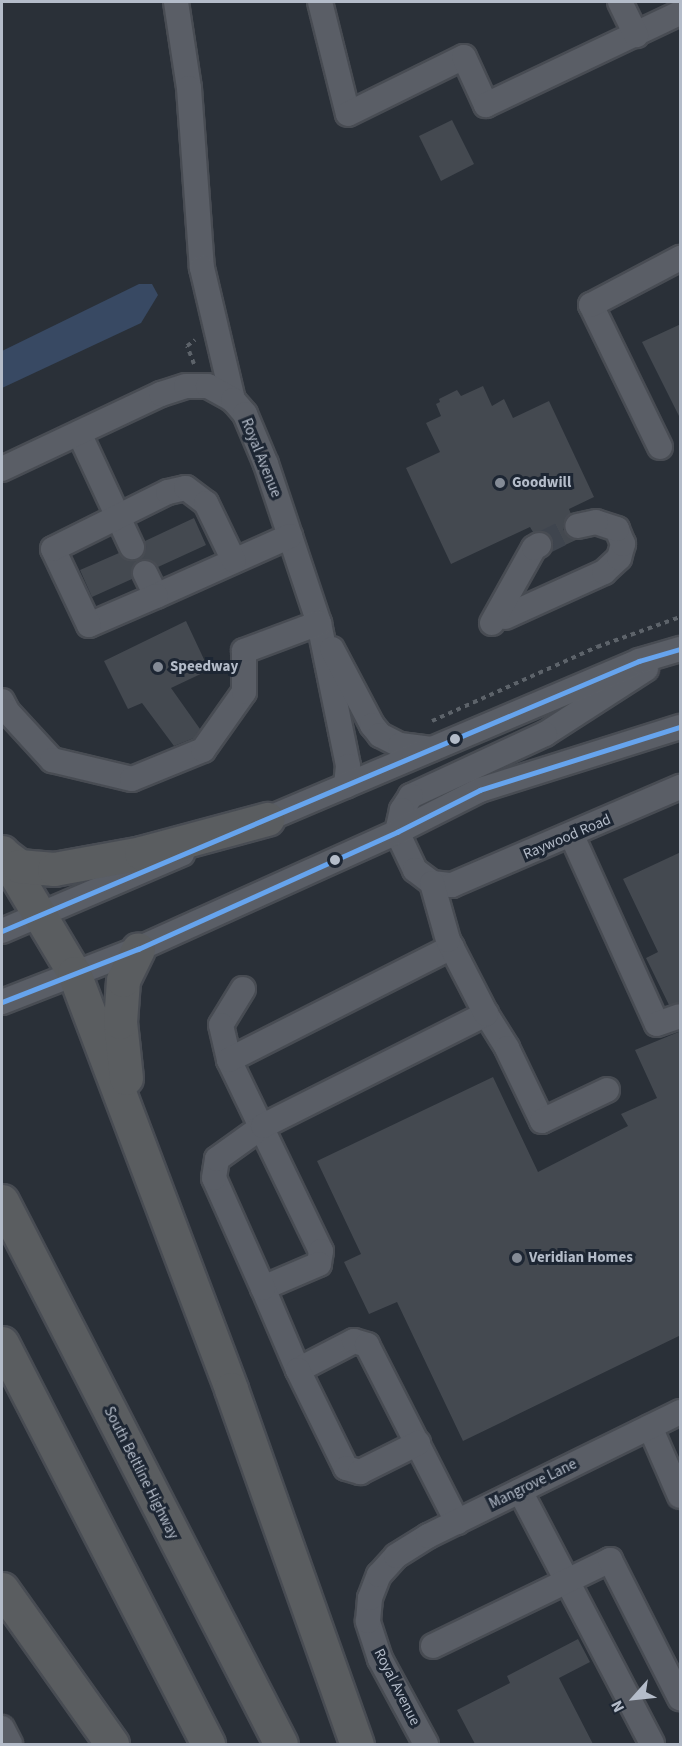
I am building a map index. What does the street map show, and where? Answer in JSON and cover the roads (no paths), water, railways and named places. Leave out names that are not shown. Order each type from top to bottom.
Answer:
[{"type":"highway","points":[[2,852],[19,866],[54,869],[141,854],[267,819]]},
{"type":"highway","points":[[2,852],[41,914],[74,973],[231,1389],[357,1744]]},
{"type":"highway","points":[[132,1130],[120,1022],[123,980],[138,949]]},
{"type":"highway","name":"South Beltline Highway","points":[[2,1201],[281,1744]]},
{"type":"highway","points":[[2,1343],[208,1744]]},
{"type":"highway","points":[[2,1589],[112,1744]]},
{"type":"street","points":[[176,2],[189,88],[202,268],[233,400]]},
{"type":"street","points":[[320,2],[348,114],[464,57],[486,105],[681,13]]},
{"type":"street","points":[[620,2],[636,35]]},
{"type":"street","points":[[660,447],[591,305],[681,258]]},
{"type":"street","name":"Royal Avenue","points":[[2,469],[161,394],[186,386],[208,386],[233,400],[245,414],[266,464],[319,623],[348,766],[346,786]]},
{"type":"street","points":[[79,433],[132,547]]},
{"type":"street","points":[[234,561],[206,503],[186,488],[168,492],[53,549],[89,625],[156,596],[290,536]]},
{"type":"street","points":[[539,545],[534,548],[499,620],[604,572],[619,558],[623,544],[617,529],[596,522],[577,526]]},
{"type":"street","points":[[145,573],[156,596]]},
{"type":"street","points":[[2,700],[7,711],[52,760],[132,779],[203,750],[244,692],[244,651],[319,623]]},
{"type":"street","name":"Royal Avenue","points":[[319,623],[380,735],[400,745],[432,749]]},
{"type":"street","points":[[2,931],[639,661],[676,651]]},
{"type":"street","points":[[607,1090],[542,1121],[507,1048],[486,1014],[452,947],[442,884],[415,870],[397,832],[402,810],[411,796],[545,734],[676,651]]},
{"type":"street","points":[[3,1001],[138,949],[397,832],[480,790],[681,727]]},
{"type":"street","name":"Raywood Road","points":[[442,884],[572,836],[681,787]]},
{"type":"street","points":[[572,836],[657,1024],[681,1016]]},
{"type":"street","points":[[229,1060],[452,947]]},
{"type":"street","points":[[243,989],[221,1025],[229,1060],[321,1251],[319,1264],[263,1288]]},
{"type":"street","points":[[418,1443],[360,1472],[346,1468],[298,1370],[214,1178],[216,1159],[262,1126],[486,1014]]},
{"type":"street","points":[[298,1370],[354,1341],[367,1345],[457,1522]]},
{"type":"street","name":"Mangrove Lane","points":[[390,1563],[396,1556],[428,1536],[681,1412]]},
{"type":"street","points":[[650,1427],[674,1464],[681,1496]]},
{"type":"street","points":[[520,1491],[652,1744]]},
{"type":"street","points":[[433,1646],[610,1560],[681,1698]]},
{"type":"street","name":"Royal Avenue","points":[[390,1563],[379,1575],[370,1598],[368,1622],[380,1659],[426,1744]]},
{"type":"street","points":[[2,1728],[10,1744]]},
{"type":"water","points":[[139,284],[152,284],[158,295],[141,323],[2,388],[2,351]]},
{"type":"tunnel","points":[[539,545],[577,526]]},
{"type":"place","name":"Goodwill","points":[[500,483]]},
{"type":"place","name":"Speedway","points":[[158,667]]},
{"type":"place","name":"Veridian Homes","points":[[517,1258]]}]
